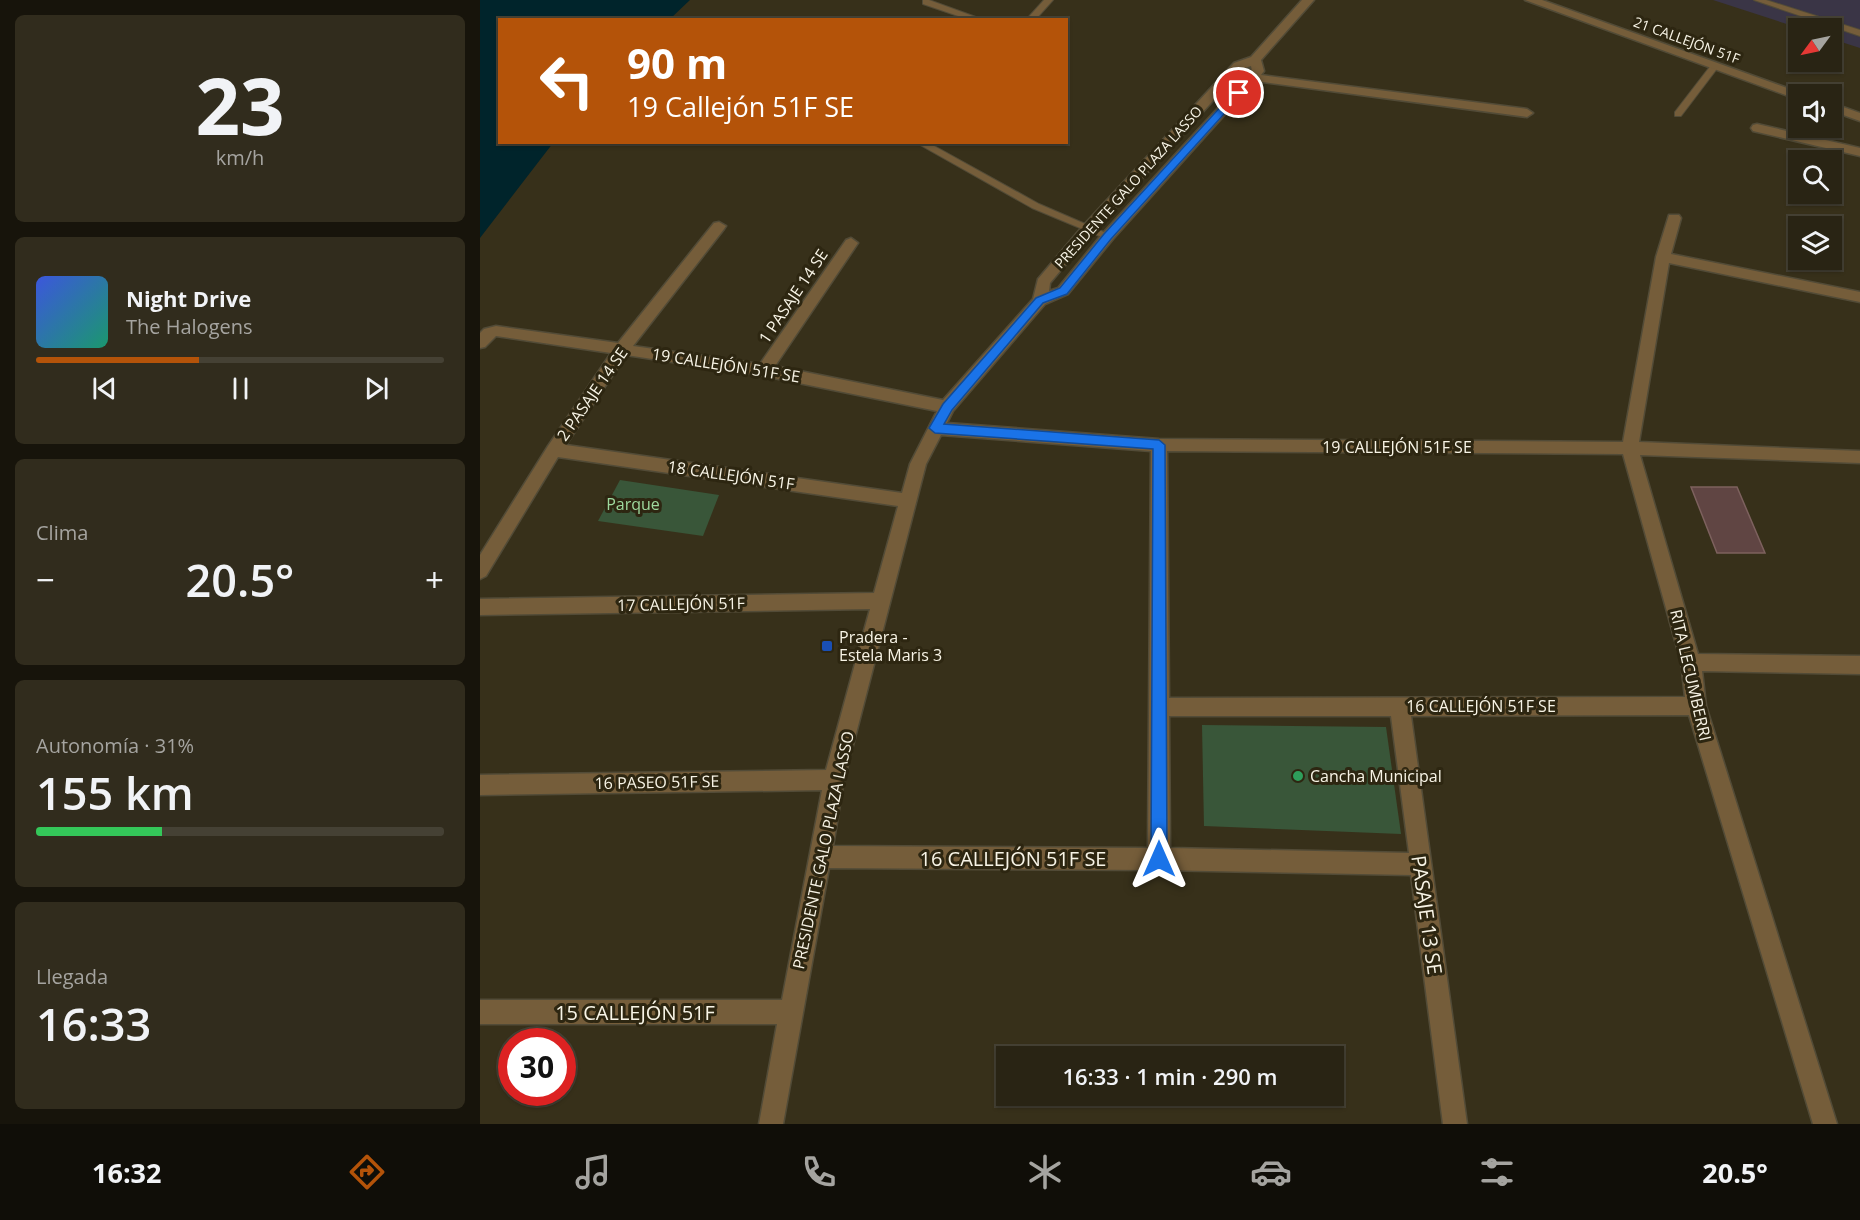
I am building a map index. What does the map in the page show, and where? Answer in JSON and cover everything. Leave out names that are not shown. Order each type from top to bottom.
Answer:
[{"type":"street","name":"PRESIDENTE GALO PLAZA LASSO","points":[[1040,300],[1043,282],[1087,230],[1238,66],[1255,60],[1308,0]]},
{"type":"street","name":"21 CALLEJÓN 51F","points":[[1531,0],[1788,92]]},
{"type":"street","points":[[1253,76],[1258,71],[1255,60]]},
{"type":"street","name":"PRESIDENTE GALO PLAZA LASSO","points":[[771,1124],[790,1012],[822,857],[834,780],[918,464],[947,407],[1040,300],[1064,291],[1107,236],[1253,76]]},
{"type":"street","points":[[1253,76],[1288,83],[1527,113]]},
{"type":"street","points":[[1842,111],[1860,117]]},
{"type":"street","points":[[1756,128],[1860,152]]},
{"type":"street","name":"RITA LECUMBERRI","points":[[1674,218],[1663,257],[1630,448],[1691,662],[1696,706],[1825,1124]]},
{"type":"street","name":"2 PASAJE 14 SE","points":[[480,571],[554,450],[623,348],[718,226]]},
{"type":"street","name":"1 PASAJE 14 SE","points":[[764,370],[851,243]]},
{"type":"street","points":[[1663,257],[1860,297]]},
{"type":"street","name":"19 CALLEJÓN 51F SE","points":[[480,343],[489,333],[504,333],[623,348],[764,370],[947,407]]},
{"type":"street","name":"19 CALLEJÓN 51F SE","points":[[935,428],[1159,445],[1630,448],[1860,457]]},
{"type":"street","points":[[1159,445],[1159,859]]},
{"type":"street","name":"18 CALLEJÓN 51F","points":[[554,450],[908,501]]},
{"type":"street","name":"17 CALLEJÓN 51F","points":[[480,607],[882,601]]},
{"type":"street","points":[[1691,662],[1860,665]]},
{"type":"street","name":"PASAJE 13 SE","points":[[1400,706],[1455,1124]]},
{"type":"street","name":"16 CALLEJÓN 51F SE","points":[[1159,707],[1696,706]]},
{"type":"street","name":"16 PASEO 51F SE","points":[[480,785],[834,780]]},
{"type":"street","name":"16 CALLEJÓN 51F SE","points":[[822,857],[1159,859],[1420,864]]},
{"type":"street","name":"15 CALLEJÓN 51F","points":[[480,1012],[790,1012]]},
{"type":"lane","points":[[1032,18],[1049,0]]},
{"type":"lane","points":[[1758,0],[1860,33]]},
{"type":"lane","points":[[926,2],[974,18]]},
{"type":"lane","points":[[1678,114],[1715,66]]},
{"type":"lane","points":[[923,144],[978,176],[1087,230],[1107,236]]},
{"type":"shaded area","points":[[1713,0],[1860,0],[1860,48],[1842,42],[1842,18],[1788,18],[1788,24]]},
{"type":"green space","name":"Parque","points":[[620,480],[719,495],[703,536],[598,521]]},
{"type":"green space","name":"Cancha Municipal","points":[[1202,725],[1386,727],[1401,834],[1204,826]]},
{"type":"water","points":[[480,0],[690,0],[671,18],[498,18],[498,144],[552,144],[480,238]]},
{"type":"building","points":[[1691,487],[1737,487],[1765,553],[1717,553]]},
{"type":"place","name":"Pradera - Estela Maris 3","points":[[827,646]]},
{"type":"place","name":"Cancha Municipal","points":[[1298,776]]},
{"type":"route","points":[[1159,859],[1159,445],[935,428],[947,407],[1040,300],[1064,291],[1107,236],[1239,93]]}]
